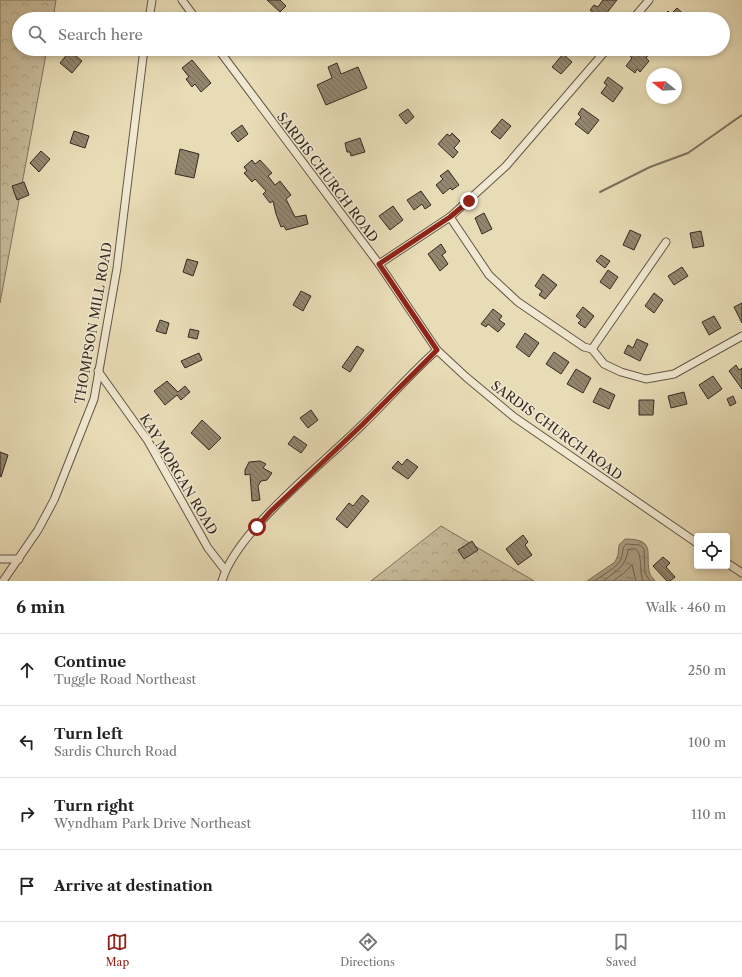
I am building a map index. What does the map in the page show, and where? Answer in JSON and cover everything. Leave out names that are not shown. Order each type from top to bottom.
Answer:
[{"type":"street","points":[[150,12],[152,0]]},
{"type":"street","points":[[182,0],[191,12]]},
{"type":"street","points":[[639,12],[649,0]]},
{"type":"street","name":"THOMPSON MILL ROAD","points":[[2,581],[19,559],[38,530],[54,500],[94,399],[117,268],[143,56]]},
{"type":"street","name":"SARDIS CHURCH ROAD","points":[[223,56],[379,264],[437,350],[466,377],[514,417],[694,541]]},
{"type":"street","points":[[379,264],[450,217],[506,166],[601,56]]},
{"type":"street","points":[[450,217],[488,276],[518,302],[584,347],[592,349],[604,364],[621,372],[646,379],[674,374],[742,336]]},
{"type":"street","points":[[592,349],[666,242]]},
{"type":"street","points":[[222,581],[225,570],[237,550],[270,512],[362,425],[437,350]]},
{"type":"street","name":"KAY MORGAN ROAD","points":[[98,371],[148,441],[208,548],[225,570]]},
{"type":"street","points":[[0,559],[19,559]]},
{"type":"street","points":[[730,565],[742,573]]},
{"type":"green space","points":[[0,0],[56,0],[54,12],[12,12],[12,56],[46,56],[0,303]]},
{"type":"green space","points":[[441,526],[534,581],[371,581]]},
{"type":"water","points":[[625,539],[642,542],[646,545],[648,549],[650,574],[655,581],[587,581],[615,562],[618,555],[619,545]]},
{"type":"building","points":[[267,0],[280,0],[286,6],[280,12]]},
{"type":"building","points":[[603,0],[617,0],[608,12],[592,12],[590,10],[594,5],[598,7]]},
{"type":"building","points":[[677,8],[681,12],[673,12]]},
{"type":"building","points":[[66,56],[76,56],[82,61],[72,73],[60,63]]},
{"type":"building","points":[[561,56],[565,56],[572,62],[561,74],[552,67]]},
{"type":"building","points":[[630,56],[648,56],[646,58],[649,61],[640,72],[637,69],[635,73],[626,66],[632,58]]},
{"type":"building","points":[[192,60],[211,83],[201,92],[195,84],[192,87],[186,79],[189,77],[182,68]]},
{"type":"building","points":[[337,63],[341,74],[358,67],[367,88],[326,105],[317,85],[332,78],[328,67]]},
{"type":"building","points":[[608,77],[623,88],[613,102],[601,93],[607,85],[604,83]]},
{"type":"building","points":[[582,108],[599,120],[588,134],[575,124],[581,117],[578,114]]},
{"type":"building","points":[[408,109],[414,117],[406,124],[399,115]]},
{"type":"building","points":[[502,119],[511,126],[500,139],[491,132]]},
{"type":"building","points":[[242,125],[248,134],[238,142],[231,133]]},
{"type":"building","points":[[74,131],[89,136],[85,148],[70,143]]},
{"type":"building","points":[[452,133],[460,141],[454,148],[458,152],[453,158],[438,144],[447,134],[450,136]]},
{"type":"building","points":[[360,138],[365,152],[351,156],[350,152],[347,152],[345,143]]},
{"type":"building","points":[[180,149],[199,154],[194,178],[175,174]]},
{"type":"building","points":[[41,151],[50,159],[39,172],[30,163]]},
{"type":"building","points":[[252,160],[255,164],[260,160],[272,173],[268,176],[275,185],[280,181],[291,195],[286,199],[295,217],[306,215],[308,224],[286,230],[284,226],[281,227],[273,201],[270,203],[263,194],[266,191],[255,179],[252,182],[244,173],[247,171],[244,167]]},
{"type":"building","points":[[448,170],[459,185],[452,190],[450,188],[443,194],[436,185],[443,179],[440,176]]},
{"type":"building","points":[[24,182],[29,195],[17,200],[12,186]]},
{"type":"building","points":[[421,191],[431,205],[425,209],[422,204],[414,210],[407,200]]},
{"type":"building","points":[[393,206],[403,220],[390,230],[379,216]]},
{"type":"building","points":[[484,213],[492,229],[482,234],[475,218]]},
{"type":"building","points":[[630,230],[641,235],[634,250],[623,245]]},
{"type":"building","points":[[701,231],[704,246],[693,248],[690,233]]},
{"type":"building","points":[[441,244],[446,252],[442,255],[448,264],[440,271],[428,254]]},
{"type":"building","points":[[601,255],[610,261],[605,268],[596,261]]},
{"type":"building","points":[[187,259],[198,262],[193,276],[183,272]]},
{"type":"building","points":[[682,267],[688,276],[674,285],[668,276]]},
{"type":"building","points":[[608,270],[618,277],[610,289],[600,282]]},
{"type":"building","points":[[543,274],[557,285],[545,299],[539,295],[542,291],[535,286]]},
{"type":"building","points":[[301,291],[311,296],[303,311],[293,305]]},
{"type":"building","points":[[654,293],[663,300],[654,313],[645,306]]},
{"type":"building","points":[[742,303],[742,323],[734,307]]},
{"type":"building","points":[[583,307],[594,316],[585,328],[578,323],[581,320],[576,316]]},
{"type":"building","points":[[493,309],[502,316],[499,320],[505,324],[498,332],[488,324],[486,327],[481,324]]},
{"type":"building","points":[[714,316],[721,328],[709,335],[702,322]]},
{"type":"building","points":[[160,320],[169,323],[166,334],[156,331]]},
{"type":"building","points":[[190,329],[199,331],[197,339],[188,337]]},
{"type":"building","points":[[525,333],[539,343],[529,357],[516,347]]},
{"type":"building","points":[[637,339],[648,344],[640,361],[624,353],[628,345],[633,348]]},
{"type":"building","points":[[357,346],[364,350],[350,372],[342,367]]},
{"type":"building","points":[[554,352],[569,362],[561,374],[546,364]]},
{"type":"building","points":[[199,353],[202,360],[185,368],[181,361]]},
{"type":"building","points":[[736,365],[739,370],[742,368],[742,389],[729,371]]},
{"type":"building","points":[[576,369],[591,378],[583,393],[567,384]]},
{"type":"building","points":[[713,376],[722,389],[708,399],[699,385]]},
{"type":"building","points":[[167,381],[178,392],[185,386],[190,392],[181,400],[177,395],[165,405],[154,391]]},
{"type":"building","points":[[600,388],[615,395],[609,409],[593,402]]},
{"type":"building","points":[[684,392],[687,404],[671,408],[668,396]]},
{"type":"building","points":[[733,396],[736,403],[730,406],[727,399]]},
{"type":"building","points":[[639,400],[654,400],[653,415],[639,415]]},
{"type":"building","points":[[311,410],[318,420],[308,428],[300,418]]},
{"type":"building","points":[[202,420],[221,438],[209,450],[191,433]]},
{"type":"building","points":[[294,436],[307,445],[301,453],[288,444]]},
{"type":"building","points":[[0,452],[8,455],[1,477],[0,476]]},
{"type":"building","points":[[407,459],[418,467],[408,479],[392,468],[398,461],[402,465]]},
{"type":"building","points":[[260,461],[266,464],[263,468],[272,473],[267,480],[261,481],[258,486],[260,500],[252,501],[250,474],[245,475],[245,470],[249,462]]},
{"type":"building","points":[[362,495],[369,501],[347,528],[336,519],[349,503],[353,506]]},
{"type":"building","points":[[523,535],[528,542],[525,545],[532,555],[518,565],[506,549]]},
{"type":"building","points":[[472,541],[478,550],[464,559],[458,550]]},
{"type":"building","points":[[663,557],[670,563],[666,567],[675,577],[670,581],[667,581],[653,566]]},
{"type":"waterway","points":[[600,192],[650,167],[688,153],[742,115]]},
{"type":"route","points":[[257,527],[270,512],[362,425],[423,362],[437,350],[379,264],[450,217],[469,201]]}]
